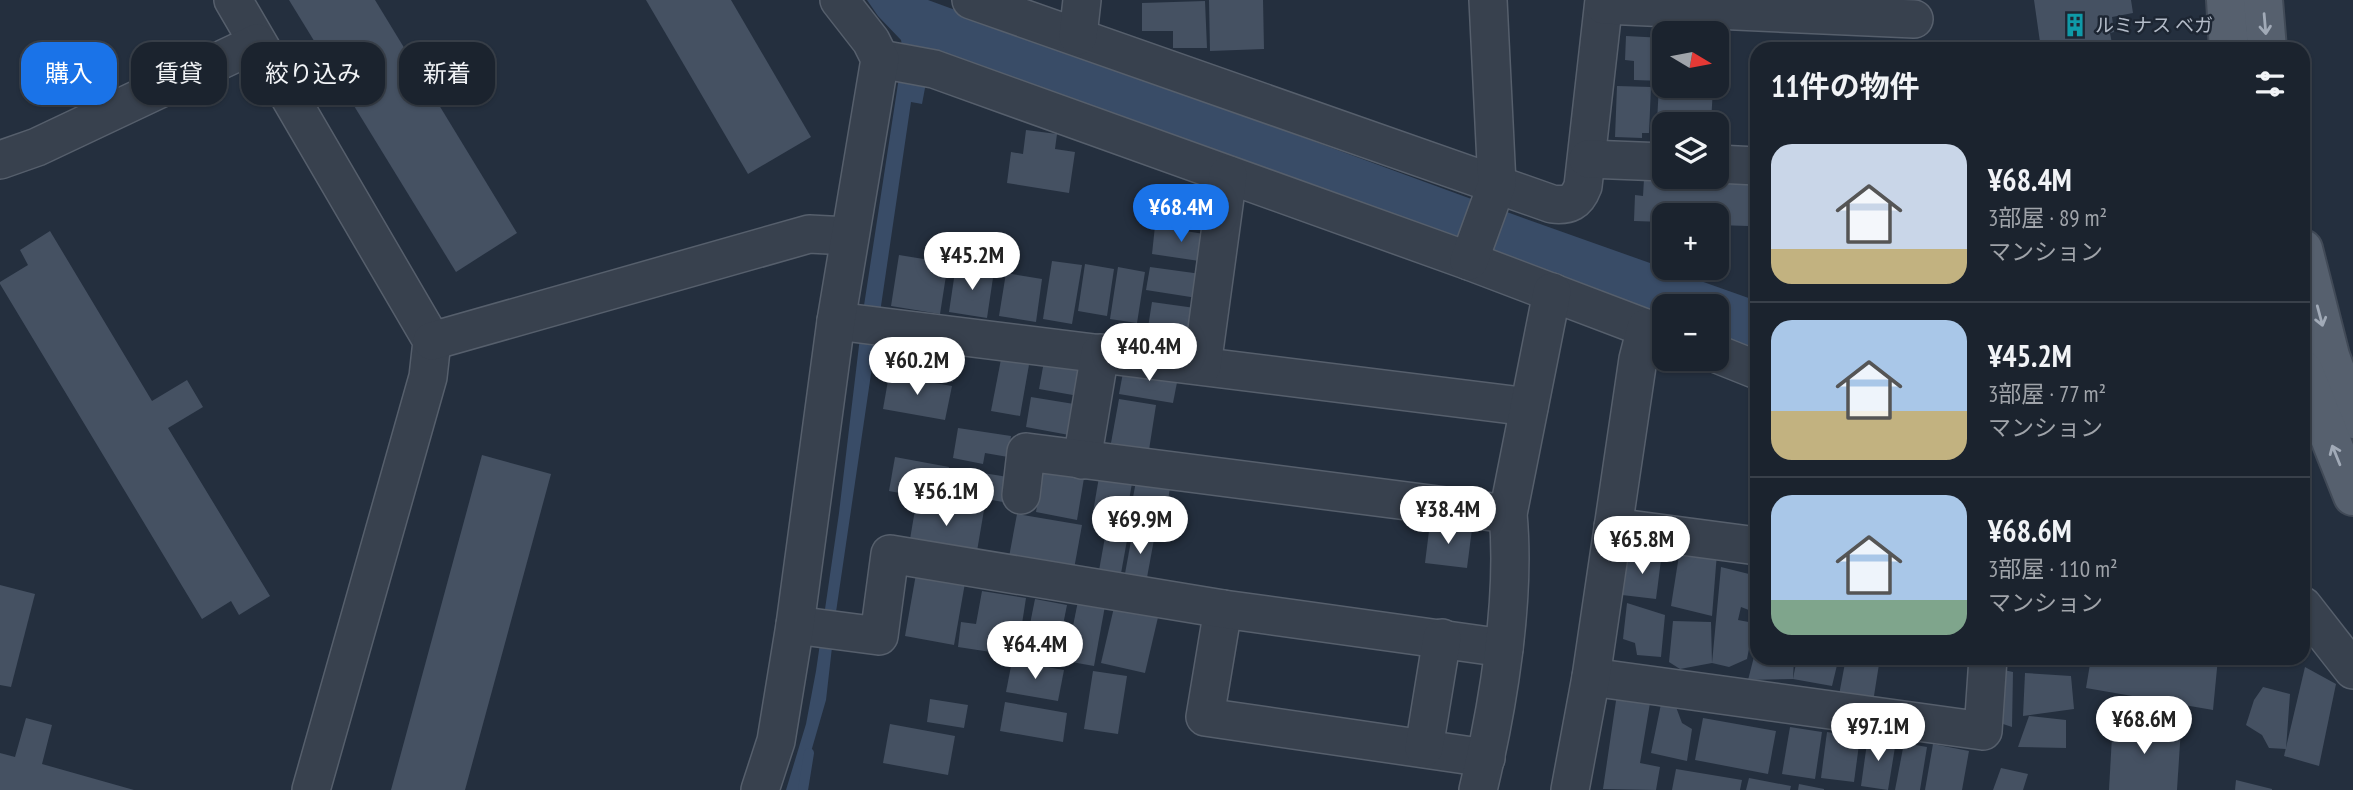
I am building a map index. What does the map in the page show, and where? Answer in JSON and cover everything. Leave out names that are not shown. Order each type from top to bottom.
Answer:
[{"type":"main road","points":[[2226,0],[2229,42]]},
{"type":"main road","points":[[2263,0],[2266,42]]},
{"type":"main road","points":[[2310,277],[2330,356],[2353,419]]},
{"type":"main road","points":[[2310,388],[2353,496]]},
{"type":"street","points":[[233,0],[256,42]]},
{"type":"street","points":[[839,0],[888,61],[934,69],[1227,174],[1471,255],[1552,292],[1652,330]]},
{"type":"street","points":[[971,0],[1078,36],[1495,191],[1563,206],[1571,204],[1579,196],[1583,186],[1604,3],[1766,6],[1916,23]]},
{"type":"street","points":[[1078,36],[1082,0]]},
{"type":"street","points":[[1471,255],[1495,191],[1488,0]]},
{"type":"street","points":[[0,160],[37,148],[241,51]]},
{"type":"street","points":[[760,790],[776,741],[795,625],[859,324],[849,236],[888,61]]},
{"type":"street","points":[[293,105],[432,341],[428,377],[311,790]]},
{"type":"street","points":[[1587,159],[1652,162]]},
{"type":"street","points":[[1729,165],[1750,166]]},
{"type":"street","points":[[1202,366],[1227,174]]},
{"type":"street","points":[[432,341],[809,234],[849,236]]},
{"type":"street","points":[[1223,609],[1205,717],[1424,748],[1482,774],[1504,648],[1510,544],[1508,514],[1552,292]]},
{"type":"street","points":[[859,324],[1529,407]]},
{"type":"street","points":[[1570,790],[1591,677],[1638,359],[1652,336]]},
{"type":"street","points":[[1083,460],[1100,353]]},
{"type":"street","points":[[1729,359],[1750,367]]},
{"type":"street","points":[[1021,495],[1026,452],[1508,514]]},
{"type":"street","points":[[1613,527],[1750,545]]},
{"type":"street","points":[[795,625],[879,636],[890,554],[1223,609],[1504,648]]},
{"type":"street","points":[[2310,615],[2353,670]]},
{"type":"street","points":[[1424,748],[1442,638]]},
{"type":"street","points":[[1591,677],[1983,730],[1988,665]]},
{"type":"water","points":[[867,0],[928,0],[1652,264],[1652,280],[1698,280],[1750,299],[1750,346],[1729,338],[1729,294],[1652,294],[1652,312],[931,56],[922,104],[911,102],[836,612],[826,700],[800,790],[786,790],[806,724],[816,671],[839,513],[863,312],[903,51],[901,40]]},
{"type":"building","points":[[289,0],[375,0],[401,42],[399,105],[439,105],[517,233],[456,272],[353,105],[385,105],[385,42],[315,42]]},
{"type":"building","points":[[646,0],[731,0],[811,137],[748,174]]},
{"type":"building","points":[[1209,0],[1263,0],[1264,49],[1210,51]]},
{"type":"building","name":"ルミナス ベガ","points":[[2034,0],[2131,0],[2133,13],[2112,17],[2114,32],[2110,33],[2112,42],[2040,42]]},
{"type":"building","points":[[1205,1],[1207,48],[1173,48],[1173,31],[1142,31],[1142,3]]},
{"type":"building","points":[[1626,36],[1652,37],[1652,81],[1634,80],[1634,61],[1625,60]]},
{"type":"building","points":[[1617,86],[1651,87],[1649,133],[1642,133],[1642,138],[1615,137]]},
{"type":"building","points":[[1658,98],[1712,98],[1712,112],[1658,112]]},
{"type":"building","points":[[1026,130],[1057,134],[1055,149],[1075,152],[1069,193],[1007,183],[1011,152],[1023,154]]},
{"type":"building","points":[[1644,179],[1652,179],[1652,189],[1729,189],[1729,183],[1750,184],[1748,226],[1729,225],[1729,203],[1652,203],[1652,222],[1634,221],[1635,195],[1643,196]]},
{"type":"building","points":[[1155,226],[1210,235],[1206,262],[1152,254]]},
{"type":"building","points":[[50,231],[152,401],[187,380],[203,407],[168,428],[270,596],[239,615],[231,601],[202,619],[0,284],[28,265],[20,250]]},
{"type":"building","points":[[899,255],[948,263],[940,314],[891,306]]},
{"type":"building","points":[[1052,261],[1082,265],[1072,324],[1043,319]]},
{"type":"building","points":[[1085,264],[1114,269],[1107,316],[1078,311]]},
{"type":"building","points":[[956,265],[994,271],[987,318],[949,312]]},
{"type":"building","points":[[1118,267],[1145,272],[1137,323],[1110,319]]},
{"type":"building","points":[[1150,267],[1201,274],[1197,298],[1146,290]]},
{"type":"building","points":[[1006,273],[1042,279],[1036,322],[999,316]]},
{"type":"building","points":[[1152,302],[1195,308],[1189,347],[1146,340]]},
{"type":"building","points":[[895,339],[958,350],[953,382],[890,371]]},
{"type":"building","points":[[1002,354],[1030,359],[1020,416],[991,411]]},
{"type":"building","points":[[1045,356],[1090,364],[1084,397],[1039,389]]},
{"type":"building","points":[[1125,362],[1179,372],[1173,403],[1119,394]]},
{"type":"building","points":[[889,375],[952,386],[945,420],[883,409]]},
{"type":"building","points":[[1031,397],[1074,404],[1069,435],[1026,427]]},
{"type":"building","points":[[1119,399],[1156,405],[1149,450],[1111,443]]},
{"type":"building","points":[[958,428],[1011,436],[1008,457],[985,453],[983,464],[953,458]]},
{"type":"building","points":[[482,455],[551,474],[465,790],[391,790]]},
{"type":"building","points":[[895,457],[949,467],[943,501],[889,491]]},
{"type":"building","points":[[1044,464],[1085,472],[1077,520],[1036,512]]},
{"type":"building","points":[[952,468],[1008,477],[1003,502],[947,492]]},
{"type":"building","points":[[1137,476],[1171,482],[1163,530],[1128,524]]},
{"type":"building","points":[[1099,477],[1132,483],[1125,524],[1092,518]]},
{"type":"building","points":[[917,498],[984,510],[976,557],[909,545]]},
{"type":"building","points":[[1017,514],[1082,525],[1074,569],[1009,557]]},
{"type":"building","points":[[1430,523],[1472,529],[1467,568],[1425,563]]},
{"type":"building","points":[[1107,526],[1129,529],[1120,579],[1098,576]]},
{"type":"building","points":[[1133,530],[1155,534],[1146,583],[1124,579]]},
{"type":"building","points":[[1680,549],[1717,553],[1712,616],[1671,606]]},
{"type":"building","points":[[1630,550],[1661,560],[1656,599],[1622,595]]},
{"type":"building","points":[[1721,567],[1750,574],[1750,610],[1741,607],[1738,620],[1750,622],[1747,659],[1729,667],[1712,663]]},
{"type":"building","points":[[916,574],[965,583],[954,645],[905,636]]},
{"type":"building","points":[[0,585],[35,594],[11,687],[0,685]]},
{"type":"building","points":[[982,591],[1026,598],[1017,656],[958,647],[961,622],[976,624]]},
{"type":"building","points":[[1035,599],[1067,605],[1056,660],[1024,654]]},
{"type":"building","points":[[1078,601],[1105,606],[1094,666],[1066,661]]},
{"type":"building","points":[[1115,603],[1159,613],[1145,673],[1101,663]]},
{"type":"building","points":[[1627,603],[1665,615],[1661,657],[1637,655],[1635,643],[1623,639]]},
{"type":"building","points":[[1673,621],[1711,622],[1712,663],[1680,669],[1669,662]]},
{"type":"building","points":[[1012,661],[1064,670],[1058,701],[1006,692]]},
{"type":"building","points":[[1752,665],[1794,665],[1793,679],[1748,680]]},
{"type":"building","points":[[1796,665],[1837,665],[1832,686],[1793,679]]},
{"type":"building","points":[[1845,665],[1879,665],[1873,702],[1839,695]]},
{"type":"building","points":[[2090,665],[2217,665],[2213,710],[2086,688]]},
{"type":"building","points":[[2305,667],[2336,684],[2319,766],[2284,756]]},
{"type":"building","points":[[1999,669],[2013,672],[2012,727],[2000,723]]},
{"type":"building","points":[[1093,671],[1127,676],[1118,734],[1084,729]]},
{"type":"building","points":[[2025,673],[2071,676],[2074,709],[2023,716]]},
{"type":"building","points":[[2263,687],[2290,694],[2286,749],[2269,748],[2262,735],[2246,725],[2254,700]]},
{"type":"building","points":[[1617,694],[1650,703],[1640,763],[1660,767],[1656,790],[1603,789]]},
{"type":"building","points":[[930,699],[968,705],[964,728],[927,722]]},
{"type":"building","points":[[1005,702],[1067,713],[1063,742],[1000,731]]},
{"type":"building","points":[[1661,704],[1676,707],[1682,723],[1692,729],[1687,761],[1651,753]]},
{"type":"building","points":[[2029,716],[2066,720],[2066,748],[2018,747]]},
{"type":"building","points":[[26,718],[52,725],[42,764],[134,790],[0,790],[0,753],[15,757]]},
{"type":"building","points":[[1703,718],[1776,731],[1768,774],[1695,760]]},
{"type":"building","points":[[2113,718],[2181,728],[2177,790],[2109,790]]},
{"type":"building","points":[[890,724],[955,736],[948,775],[883,763]]},
{"type":"building","points":[[1790,727],[1822,732],[1815,779],[1782,774]]},
{"type":"building","points":[[1827,732],[1860,737],[1854,782],[1821,778]]},
{"type":"building","points":[[1868,736],[1896,741],[1888,790],[1861,786]]},
{"type":"building","points":[[1904,743],[1927,747],[1920,790],[1895,790]]},
{"type":"building","points":[[1933,744],[1969,751],[1962,790],[1925,790]]},
{"type":"building","points":[[2001,768],[2028,774],[2023,790],[1993,790]]},
{"type":"building","points":[[1676,769],[1742,780],[1740,790],[1672,790]]},
{"type":"building","points":[[1749,778],[1791,786],[1790,790],[1746,790]]},
{"type":"building","points":[[2236,780],[2272,789],[2272,790],[2235,790]]},
{"type":"building","points":[[1799,784],[1824,789],[1824,790],[1798,790]]},
{"type":"waterway","points":[[803,790],[809,753]]},
{"type":"place","name":"ルミナス ベガ","points":[[2075,25]]}]
